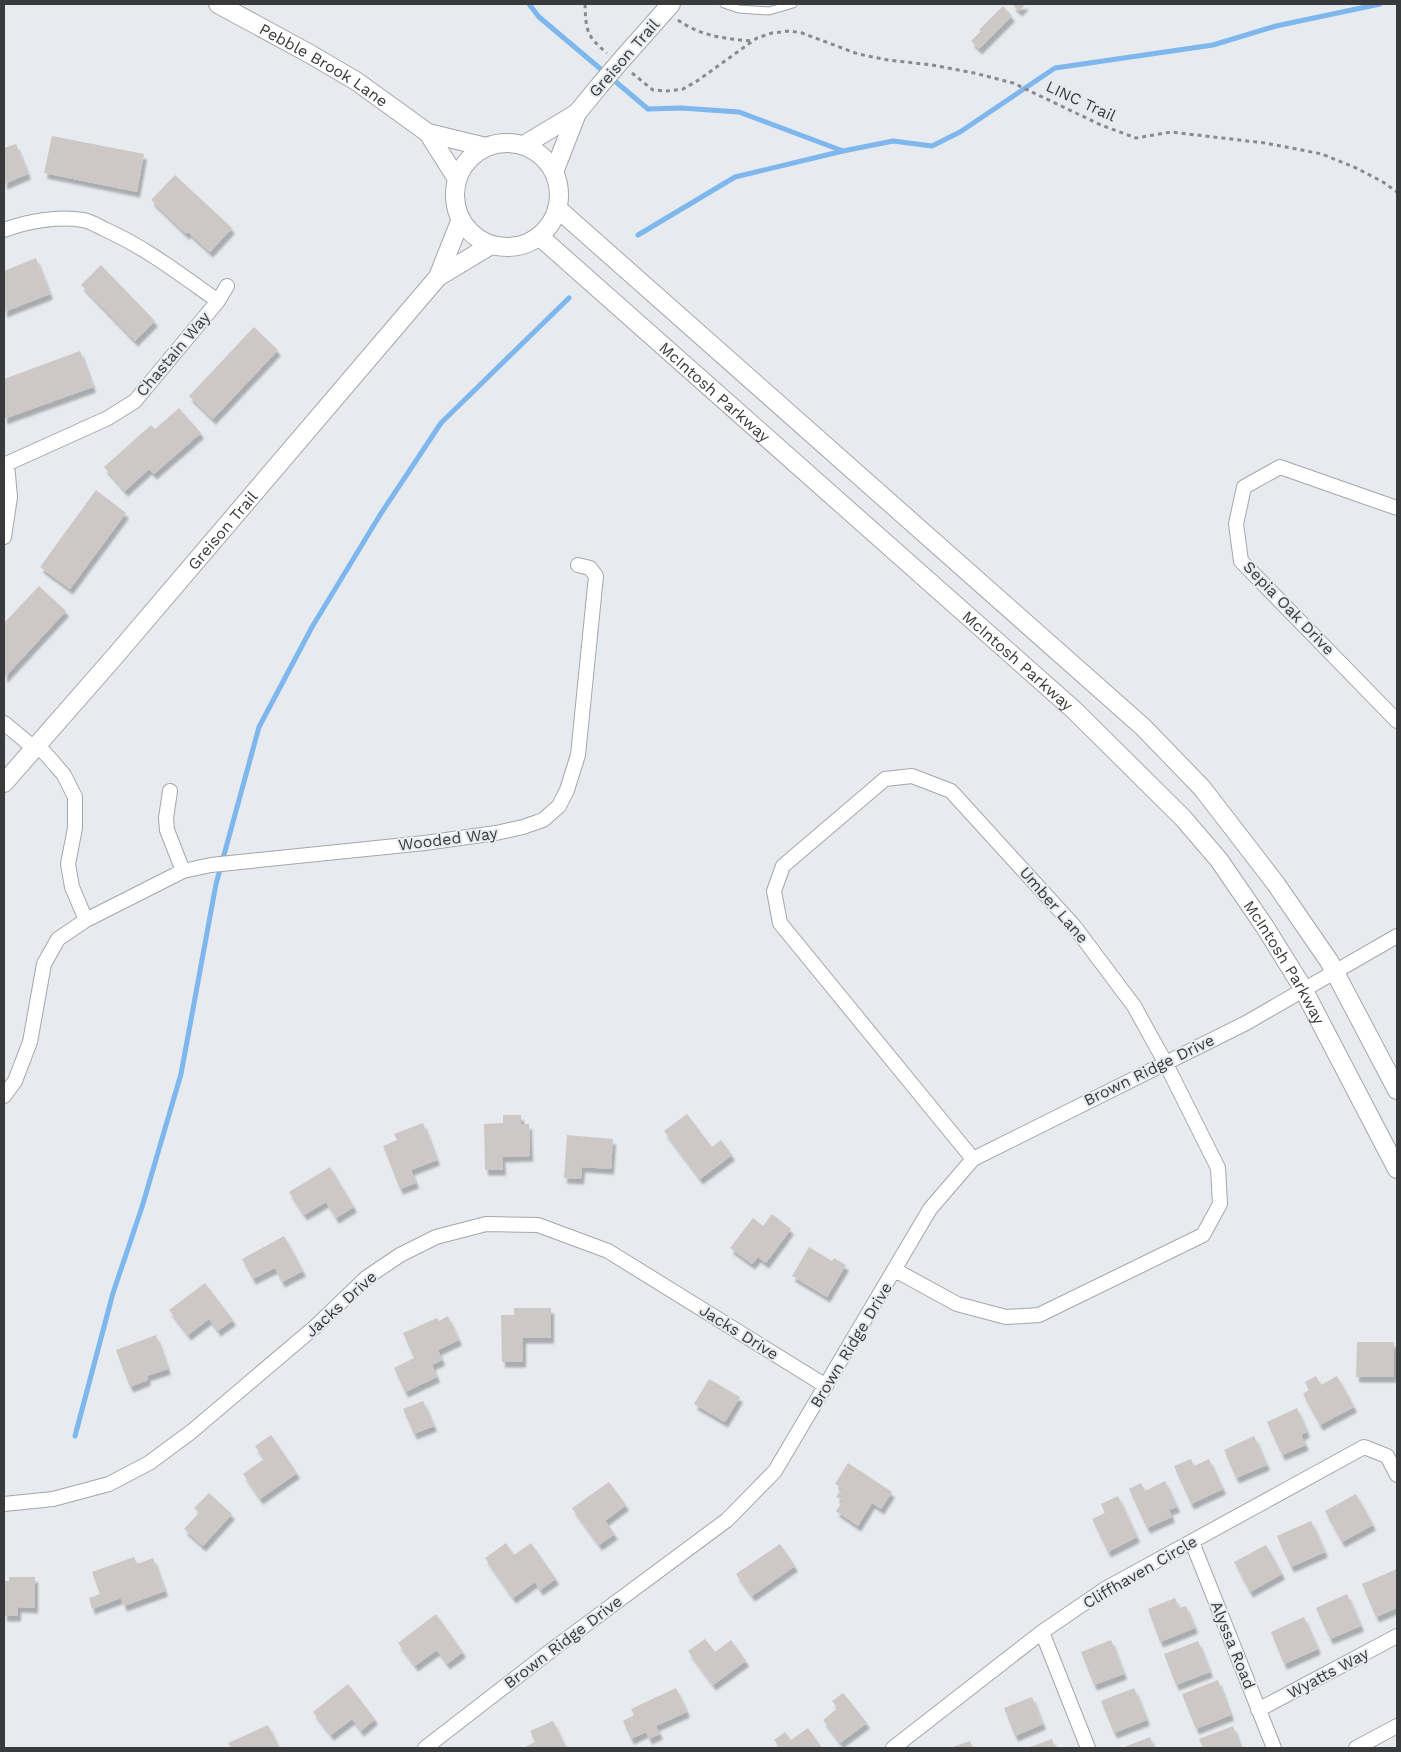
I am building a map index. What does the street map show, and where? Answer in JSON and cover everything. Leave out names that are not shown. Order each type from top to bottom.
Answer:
[{"type":"street","name":"Pebble Brook Lane","points":[[218,4],[310,54],[356,82],[428,133],[457,179]]},
{"type":"street","name":"Greison Trail","points":[[554,172],[577,113],[668,7]]},
{"type":"street","name":"Greison Trail","points":[[524,145],[577,113]]},
{"type":"street","name":"Pebble Brook Lane","points":[[428,133],[486,146]]},
{"type":"street","points":[[512,142],[524,145],[546,161],[554,172],[558,190],[557,208],[550,224],[539,236],[516,246],[507,247],[478,239],[468,230],[456,206],[454,192],[457,179],[464,165],[473,154],[486,146],[512,142]]},
{"type":"street","name":"McIntosh Parkway","points":[[557,208],[1143,726],[1202,788],[1276,884],[1335,972],[1397,1090]]},
{"type":"street","points":[[4,230],[15,226],[56,219],[85,220],[121,236],[160,260],[218,301]]},
{"type":"street","name":"Greison Trail","points":[[438,277],[461,219]]},
{"type":"street","name":"McIntosh Parkway","points":[[539,236],[1074,710],[1170,804],[1219,860],[1265,927],[1304,990],[1397,1169]]},
{"type":"street","name":"Greison Trail","points":[[4,783],[122,648],[438,277],[491,244]]},
{"type":"street","name":"Chastain Way","points":[[5,464],[108,418],[135,401],[218,301],[227,286]]},
{"type":"street","points":[[4,537],[10,497],[5,464]]},
{"type":"street","name":"Sepia Oak Drive","points":[[1397,508],[1280,467],[1244,488],[1236,524],[1241,561],[1397,721]]},
{"type":"street","name":"Wooded Way","points":[[4,1096],[15,1081],[30,1042],[44,964],[58,939],[86,920],[183,871],[211,865],[496,833],[544,820],[559,806],[567,790],[578,755],[596,576],[590,568],[578,565]]},
{"type":"street","points":[[4,723],[34,748],[44,752],[64,775],[75,798],[75,828],[68,864],[72,887],[86,920]]},
{"type":"street","name":"Umber Lane","points":[[895,1270],[957,1304],[1006,1317],[1039,1315],[1203,1235],[1220,1204],[1218,1168],[1165,1062],[1134,1006],[1074,926],[951,791],[912,776],[885,779],[783,866],[774,891],[780,923],[973,1158]]},
{"type":"street","points":[[170,791],[166,818],[168,830],[183,871]]},
{"type":"street","name":"Brown Ridge Drive","points":[[425,1748],[553,1649],[727,1520],[775,1471],[930,1209],[973,1158],[1246,1023],[1397,936]]},
{"type":"street","name":"Jacks Drive","points":[[4,1504],[53,1499],[109,1484],[149,1463],[190,1432],[316,1326],[366,1278],[400,1255],[436,1237],[486,1224],[538,1225],[608,1252],[826,1386]]},
{"type":"street","name":"Cliffhaven Circle","points":[[897,1747],[1042,1632],[1105,1589],[1364,1447],[1387,1456],[1397,1475]]},
{"type":"street","name":"Alyssa Road","points":[[1192,1542],[1274,1748]]},
{"type":"street","points":[[1042,1632],[1088,1748]]},
{"type":"street","name":"Wyatts Way","points":[[1258,1710],[1397,1636]]},
{"type":"street","points":[[1356,1748],[1397,1726]]},
{"type":"lane","points":[[724,4],[739,9],[769,11],[793,4]]},
{"type":"path","name":"LINC Trail","points":[[585,4],[586,23],[590,36],[596,44],[622,62],[653,90],[683,89],[757,38],[772,33],[790,31],[802,33],[858,54],[888,60],[932,65],[1013,83],[1101,125],[1136,138],[1171,132],[1265,143],[1322,154],[1356,168],[1383,182],[1397,192]]},
{"type":"path","name":"LINC Trail","points":[[668,7],[684,25],[709,35],[730,40],[752,41]]},
{"type":"building","points":[[1012,4],[1026,4],[1019,11]]},
{"type":"building","points":[[1003,6],[1012,16],[979,49],[971,41],[981,31],[979,30]]},
{"type":"building","points":[[52,136],[144,154],[137,192],[44,173]]},
{"type":"building","points":[[16,144],[28,174],[4,184],[4,148]]},
{"type":"building","points":[[175,175],[232,228],[210,252],[188,232],[186,234],[151,200]]},
{"type":"building","points":[[36,258],[50,294],[4,312],[4,271]]},
{"type":"building","points":[[101,265],[155,321],[135,341],[81,285]]},
{"type":"building","points":[[254,327],[278,350],[213,419],[189,396]]},
{"type":"building","points":[[80,351],[93,387],[4,419],[4,379]]},
{"type":"building","points":[[179,408],[201,433],[154,474],[149,469],[125,491],[104,467],[151,425],[155,429]]},
{"type":"building","points":[[96,490],[126,513],[70,589],[40,567]]},
{"type":"building","points":[[39,586],[66,611],[4,678],[4,623]]},
{"type":"building","points":[[687,1114],[712,1147],[721,1140],[732,1155],[700,1179],[664,1131]]},
{"type":"building","points":[[503,1115],[521,1115],[521,1124],[529,1124],[530,1156],[502,1157],[503,1170],[485,1170],[484,1124],[503,1123]]},
{"type":"building","points":[[423,1123],[437,1160],[411,1170],[416,1183],[400,1189],[383,1146],[397,1140],[394,1134]]},
{"type":"building","points":[[567,1135],[613,1139],[611,1169],[582,1167],[581,1179],[564,1178]]},
{"type":"building","points":[[330,1167],[354,1207],[336,1218],[326,1202],[304,1215],[289,1192]]},
{"type":"building","points":[[772,1214],[791,1229],[766,1263],[758,1257],[752,1264],[730,1248],[753,1218],[763,1226]]},
{"type":"building","points":[[284,1236],[303,1271],[282,1282],[275,1268],[253,1279],[242,1259]]},
{"type":"building","points":[[809,1247],[832,1261],[834,1258],[846,1265],[827,1297],[792,1276]]},
{"type":"building","points":[[205,1283],[233,1320],[218,1331],[209,1319],[188,1335],[169,1310]]},
{"type":"building","points":[[514,1308],[551,1308],[551,1338],[523,1338],[523,1362],[502,1362],[501,1315],[514,1315]]},
{"type":"building","points":[[448,1316],[459,1340],[438,1350],[442,1360],[432,1365],[437,1377],[405,1392],[394,1368],[414,1358],[403,1333],[437,1318],[439,1321]]},
{"type":"building","points":[[156,1335],[168,1369],[147,1376],[148,1380],[130,1387],[116,1350]]},
{"type":"building","points":[[1357,1342],[1394,1342],[1394,1377],[1356,1377]]},
{"type":"building","points":[[1316,1376],[1321,1385],[1337,1376],[1354,1407],[1320,1425],[1303,1394],[1309,1390],[1305,1382]]},
{"type":"building","points":[[709,1379],[740,1397],[725,1422],[694,1404]]},
{"type":"building","points":[[423,1401],[434,1426],[414,1434],[403,1409]]},
{"type":"building","points":[[1297,1408],[1307,1432],[1301,1435],[1306,1445],[1282,1455],[1267,1422]]},
{"type":"building","points":[[271,1435],[297,1473],[260,1499],[243,1474],[264,1459],[255,1446]]},
{"type":"building","points":[[1254,1436],[1267,1465],[1236,1478],[1224,1450]]},
{"type":"building","points":[[1191,1459],[1194,1466],[1209,1459],[1223,1489],[1191,1504],[1174,1466]]},
{"type":"building","points":[[848,1463],[892,1492],[881,1509],[872,1503],[858,1526],[836,1511],[843,1501],[836,1497],[842,1488],[835,1484]]},
{"type":"building","points":[[1165,1481],[1177,1507],[1169,1510],[1172,1517],[1147,1528],[1129,1489],[1141,1483],[1145,1491]]},
{"type":"building","points":[[609,1482],[626,1505],[605,1521],[615,1534],[599,1545],[572,1508]]},
{"type":"building","points":[[209,1493],[232,1514],[203,1546],[184,1529],[199,1513],[194,1508]]},
{"type":"building","points":[[1356,1494],[1373,1525],[1342,1542],[1325,1511]]},
{"type":"building","points":[[1118,1496],[1137,1537],[1108,1552],[1092,1519],[1105,1513],[1101,1504]]},
{"type":"building","points":[[1311,1521],[1325,1552],[1291,1567],[1277,1536]]},
{"type":"building","points":[[506,1543],[514,1555],[531,1543],[556,1579],[540,1590],[535,1582],[513,1598],[485,1558]]},
{"type":"building","points":[[780,1544],[795,1566],[752,1596],[736,1574]]},
{"type":"building","points":[[1266,1545],[1282,1574],[1250,1592],[1234,1562]]},
{"type":"building","points":[[134,1557],[137,1564],[153,1558],[165,1591],[124,1606],[121,1598],[92,1609],[89,1598],[100,1594],[92,1572]]},
{"type":"building","points":[[1397,1569],[1397,1608],[1376,1617],[1362,1584]]},
{"type":"building","points":[[9,1577],[35,1577],[35,1608],[18,1607],[18,1616],[4,1616],[4,1581],[9,1581]]},
{"type":"building","points":[[1347,1594],[1361,1626],[1330,1639],[1316,1608]]},
{"type":"building","points":[[1175,1598],[1179,1608],[1186,1606],[1195,1628],[1160,1642],[1148,1609]]},
{"type":"building","points":[[436,1614],[463,1652],[447,1664],[437,1650],[415,1666],[398,1643]]},
{"type":"building","points":[[1304,1617],[1318,1649],[1284,1664],[1271,1632]]},
{"type":"building","points":[[705,1639],[715,1652],[731,1640],[746,1661],[713,1685],[688,1651]]},
{"type":"building","points":[[1111,1640],[1124,1674],[1094,1685],[1081,1652]]},
{"type":"building","points":[[1198,1641],[1210,1672],[1176,1685],[1164,1654]]},
{"type":"building","points":[[1218,1680],[1231,1715],[1196,1729],[1182,1694]]},
{"type":"building","points":[[348,1684],[375,1719],[361,1731],[352,1719],[331,1735],[313,1712]]},
{"type":"building","points":[[676,1688],[687,1712],[656,1726],[660,1734],[649,1739],[646,1732],[631,1739],[623,1721],[634,1715],[631,1709]]},
{"type":"building","points":[[1134,1688],[1147,1720],[1114,1733],[1101,1701]]},
{"type":"building","points":[[843,1693],[867,1723],[840,1743],[823,1720],[838,1708],[832,1701]]},
{"type":"building","points":[[1032,1697],[1043,1724],[1015,1736],[1004,1708]]},
{"type":"building","points":[[553,1721],[566,1748],[525,1747],[535,1742],[530,1731]]},
{"type":"building","points":[[268,1725],[279,1748],[231,1748],[228,1743]]},
{"type":"building","points":[[1233,1726],[1241,1748],[1203,1748],[1199,1739]]},
{"type":"building","points":[[808,1728],[822,1748],[780,1748],[774,1740],[785,1732],[791,1740]]},
{"type":"building","points":[[1150,1737],[1154,1748],[1122,1748]]},
{"type":"building","points":[[1052,1739],[1055,1748],[1027,1748]]},
{"type":"building","points":[[970,1741],[973,1748],[950,1748]]},
{"type":"waterway","points":[[529,4],[539,17],[648,109],[681,108],[739,112],[843,151]]},
{"type":"waterway","points":[[638,235],[735,177],[893,141],[932,146],[960,132],[1055,68],[1213,45],[1276,26],[1380,4]]},
{"type":"waterway","points":[[75,1436],[113,1293],[142,1207],[181,1074],[216,884],[259,727],[312,627],[380,515],[441,423],[569,298]]}]
